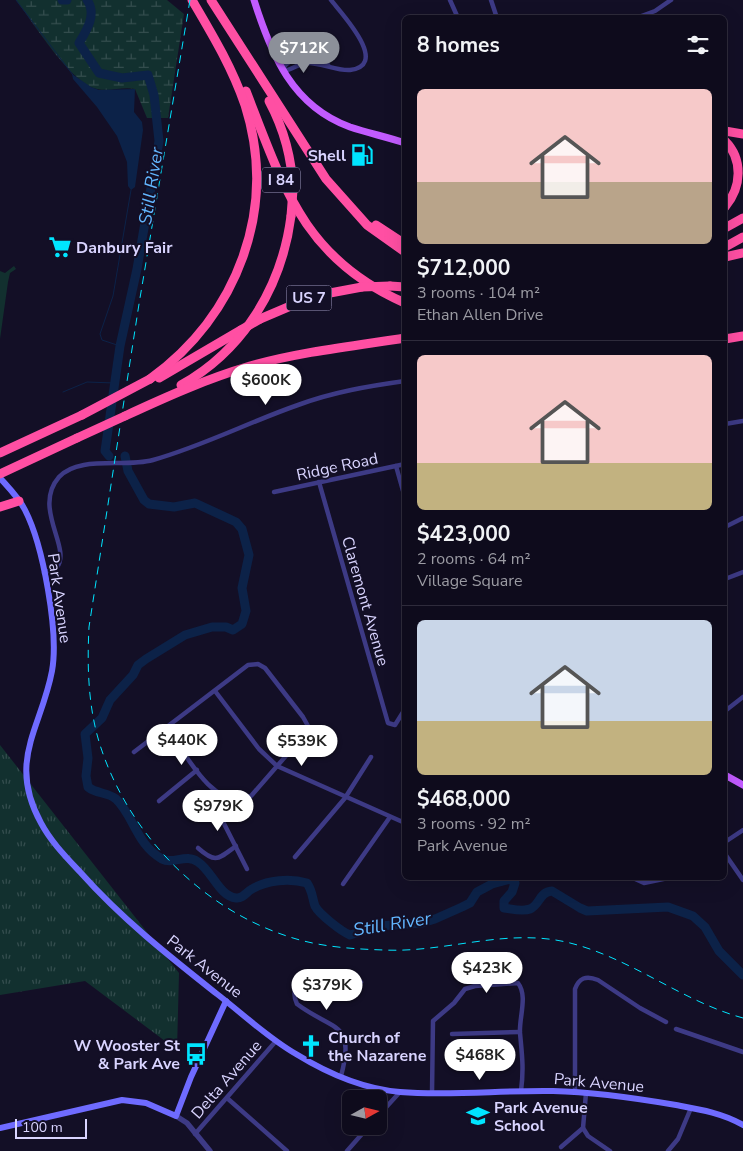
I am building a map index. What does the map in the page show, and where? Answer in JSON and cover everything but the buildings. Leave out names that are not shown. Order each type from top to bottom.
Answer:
[{"type":"highway","points":[[1,452],[150,381],[194,341],[220,306],[246,253],[255,210],[257,166],[249,120],[233,73],[207,21],[192,0]]},
{"type":"highway","name":"I 84","points":[[197,0],[207,21],[238,71],[283,184],[310,231],[334,258],[354,274],[376,289],[402,302]]},
{"type":"highway","points":[[0,476],[125,416],[205,370],[230,348],[246,329],[262,306],[279,268],[291,216],[293,190],[290,158],[280,124],[211,0]]},
{"type":"highway","name":"I 84","points":[[211,0],[326,179],[354,212],[402,250]]},
{"type":"highway","points":[[727,131],[743,134]]},
{"type":"highway","points":[[303,143],[329,178],[357,208],[385,232],[402,242]]},
{"type":"highway","points":[[727,143],[737,155],[740,172],[736,188],[727,204]]},
{"type":"highway","points":[[727,227],[743,218]]},
{"type":"highway","points":[[727,246],[743,237]]},
{"type":"highway","points":[[727,257],[743,253]]},
{"type":"highway","name":"US 7","points":[[150,381],[260,319],[314,296],[362,287],[402,287]]},
{"type":"highway","points":[[727,334],[743,332]]},
{"type":"highway","points":[[727,339],[743,336]]},
{"type":"highway","points":[[150,403],[203,382],[269,361],[402,339]]},
{"type":"highway","points":[[0,508],[19,501]]},
{"type":"main road","points":[[254,0],[267,42],[281,71],[303,98],[331,118],[349,126],[402,142]]},
{"type":"main road","name":"Park Avenue","points":[[0,476],[19,501],[33,528],[44,573],[54,656],[50,680],[26,754],[27,780],[32,804],[42,826],[55,843],[110,905],[135,928],[276,1041],[295,1054],[341,1076],[380,1089],[400,1092],[522,1091],[586,1093],[691,1108],[720,1115],[743,1125]]},
{"type":"main road","points":[[727,776],[743,785]]},
{"type":"main road","points":[[0,1128],[122,1100],[146,1103],[176,1116],[226,1001]]},
{"type":"street","points":[[281,71],[305,64],[330,66],[346,70],[354,69],[362,62],[366,53],[361,40],[331,0]]},
{"type":"street","points":[[450,0],[457,15]]},
{"type":"street","points":[[490,0],[496,15]]},
{"type":"street","points":[[643,15],[655,11],[671,0]]},
{"type":"street","points":[[44,573],[57,567],[60,559],[49,505],[51,491],[59,478],[70,468],[84,464],[135,464],[193,446],[314,399],[402,382]]},
{"type":"street","points":[[727,424],[743,421]]},
{"type":"street","name":"Ridge Road","points":[[274,492],[402,465]]},
{"type":"street","points":[[396,466],[402,487]]},
{"type":"street","name":"Claremont Avenue","points":[[319,482],[388,723],[391,725],[399,720],[402,715]]},
{"type":"street","points":[[727,526],[743,518]]},
{"type":"street","points":[[727,577],[743,572]]},
{"type":"street","points":[[134,752],[248,665],[258,664],[265,668],[304,717],[308,726],[305,734],[251,796],[242,800],[230,800],[215,792],[167,727]]},
{"type":"street","points":[[215,691],[259,749],[277,766],[344,798],[402,822]]},
{"type":"street","points":[[727,709],[743,697]]},
{"type":"street","points":[[295,857],[344,798],[371,757]]},
{"type":"street","points":[[159,801],[197,770]]},
{"type":"street","points":[[215,792],[213,802],[248,869]]},
{"type":"street","points":[[343,884],[390,817]]},
{"type":"street","points":[[727,841],[743,830]]},
{"type":"street","points":[[198,848],[210,859],[215,859],[236,846]]},
{"type":"street","points":[[727,857],[743,880]]},
{"type":"street","points":[[638,880],[644,883],[658,880]]},
{"type":"street","points":[[341,1076],[346,1055],[344,1039],[333,1026],[297,1004],[294,991],[297,983],[310,975],[352,982]]},
{"type":"street","points":[[575,1092],[575,989],[578,982],[583,978],[590,977],[598,980],[640,1008],[666,1022]]},
{"type":"street","points":[[432,1092],[433,1021],[454,1004],[465,989],[510,982],[518,983],[522,988],[520,1032],[524,1064],[522,1091]]},
{"type":"street","points":[[676,1029],[743,1052]]},
{"type":"street","points":[[452,1034],[520,1032]]},
{"type":"street","name":"Delta Avenue","points":[[195,1134],[276,1041]]},
{"type":"street","points":[[388,1106],[400,1092]]},
{"type":"street","points":[[586,1093],[583,1128],[588,1136],[610,1151]]},
{"type":"street","points":[[227,1098],[287,1151]]},
{"type":"street","points":[[668,1151],[678,1139],[691,1108]]},
{"type":"street","points":[[176,1116],[210,1151]]},
{"type":"street","points":[[561,1148],[583,1128]]},
{"type":"street","points":[[347,1151],[361,1135]]},
{"type":"green space","points":[[16,0],[167,0],[184,14],[168,118],[147,118],[135,89],[102,90],[87,85],[53,51]]},
{"type":"green space","points":[[14,266],[16,269],[10,273],[8,282],[0,339],[0,271],[5,273]]},
{"type":"green space","points":[[0,745],[179,973],[177,1050],[85,981],[0,995]]},
{"type":"water","points":[[72,74],[99,90],[135,89],[134,112],[142,122],[143,130],[135,187],[131,190],[128,186],[127,162],[117,136],[97,107],[73,79]]},
{"type":"waterway","points":[[16,0],[73,75]]},
{"type":"waterway","name":"Still River","points":[[62,0],[67,0]]},
{"type":"waterway","name":"Still River","points":[[87,0],[91,11],[90,22],[79,43],[99,73],[122,78],[148,75],[154,95],[159,141],[137,269],[120,346],[105,451],[109,456]]},
{"type":"waterway","points":[[120,346],[102,340],[100,334],[113,296],[131,190]]},
{"type":"waterway","points":[[63,392],[87,382],[114,383]]},
{"type":"waterway","name":"Still River","points":[[125,456],[128,471],[144,500],[149,504],[174,507],[195,503],[236,522],[242,529],[249,555],[242,588],[246,611],[242,624],[233,630],[226,627],[212,627],[185,635],[138,665],[133,675],[110,700],[102,718],[85,734],[88,758],[86,776],[88,787],[116,799],[127,813],[146,846],[162,859],[171,861],[189,859],[198,862],[225,893],[236,898],[243,896],[258,886],[272,882],[293,881],[307,883],[317,909],[331,922],[350,935],[379,926],[422,923],[435,919],[470,903],[477,892],[492,884],[506,880]]},
{"type":"waterway","name":"Still River","points":[[511,880],[515,883],[512,892],[504,901],[504,908],[530,909],[536,905],[544,894],[552,891],[587,911],[668,907],[693,916],[705,927],[719,951],[743,975]]},
{"type":"railway","points":[[190,0],[139,304],[89,627],[88,673],[93,718],[101,748],[114,780],[131,811],[151,840],[174,866],[201,889],[230,909],[260,926],[304,941],[361,949],[407,950],[520,938],[543,938],[566,942],[612,958],[698,1001],[743,1018]]},
{"type":"place","name":"Shell","points":[[362,155]]},
{"type":"place","name":"Danbury Fair","points":[[60,247]]},
{"type":"place","name":"Church of the Nazarene","points":[[311,1046]]},
{"type":"place","name":"W Wooster St & Park Ave","points":[[196,1054]]},
{"type":"place","name":"Park Avenue School","points":[[478,1116]]}]
